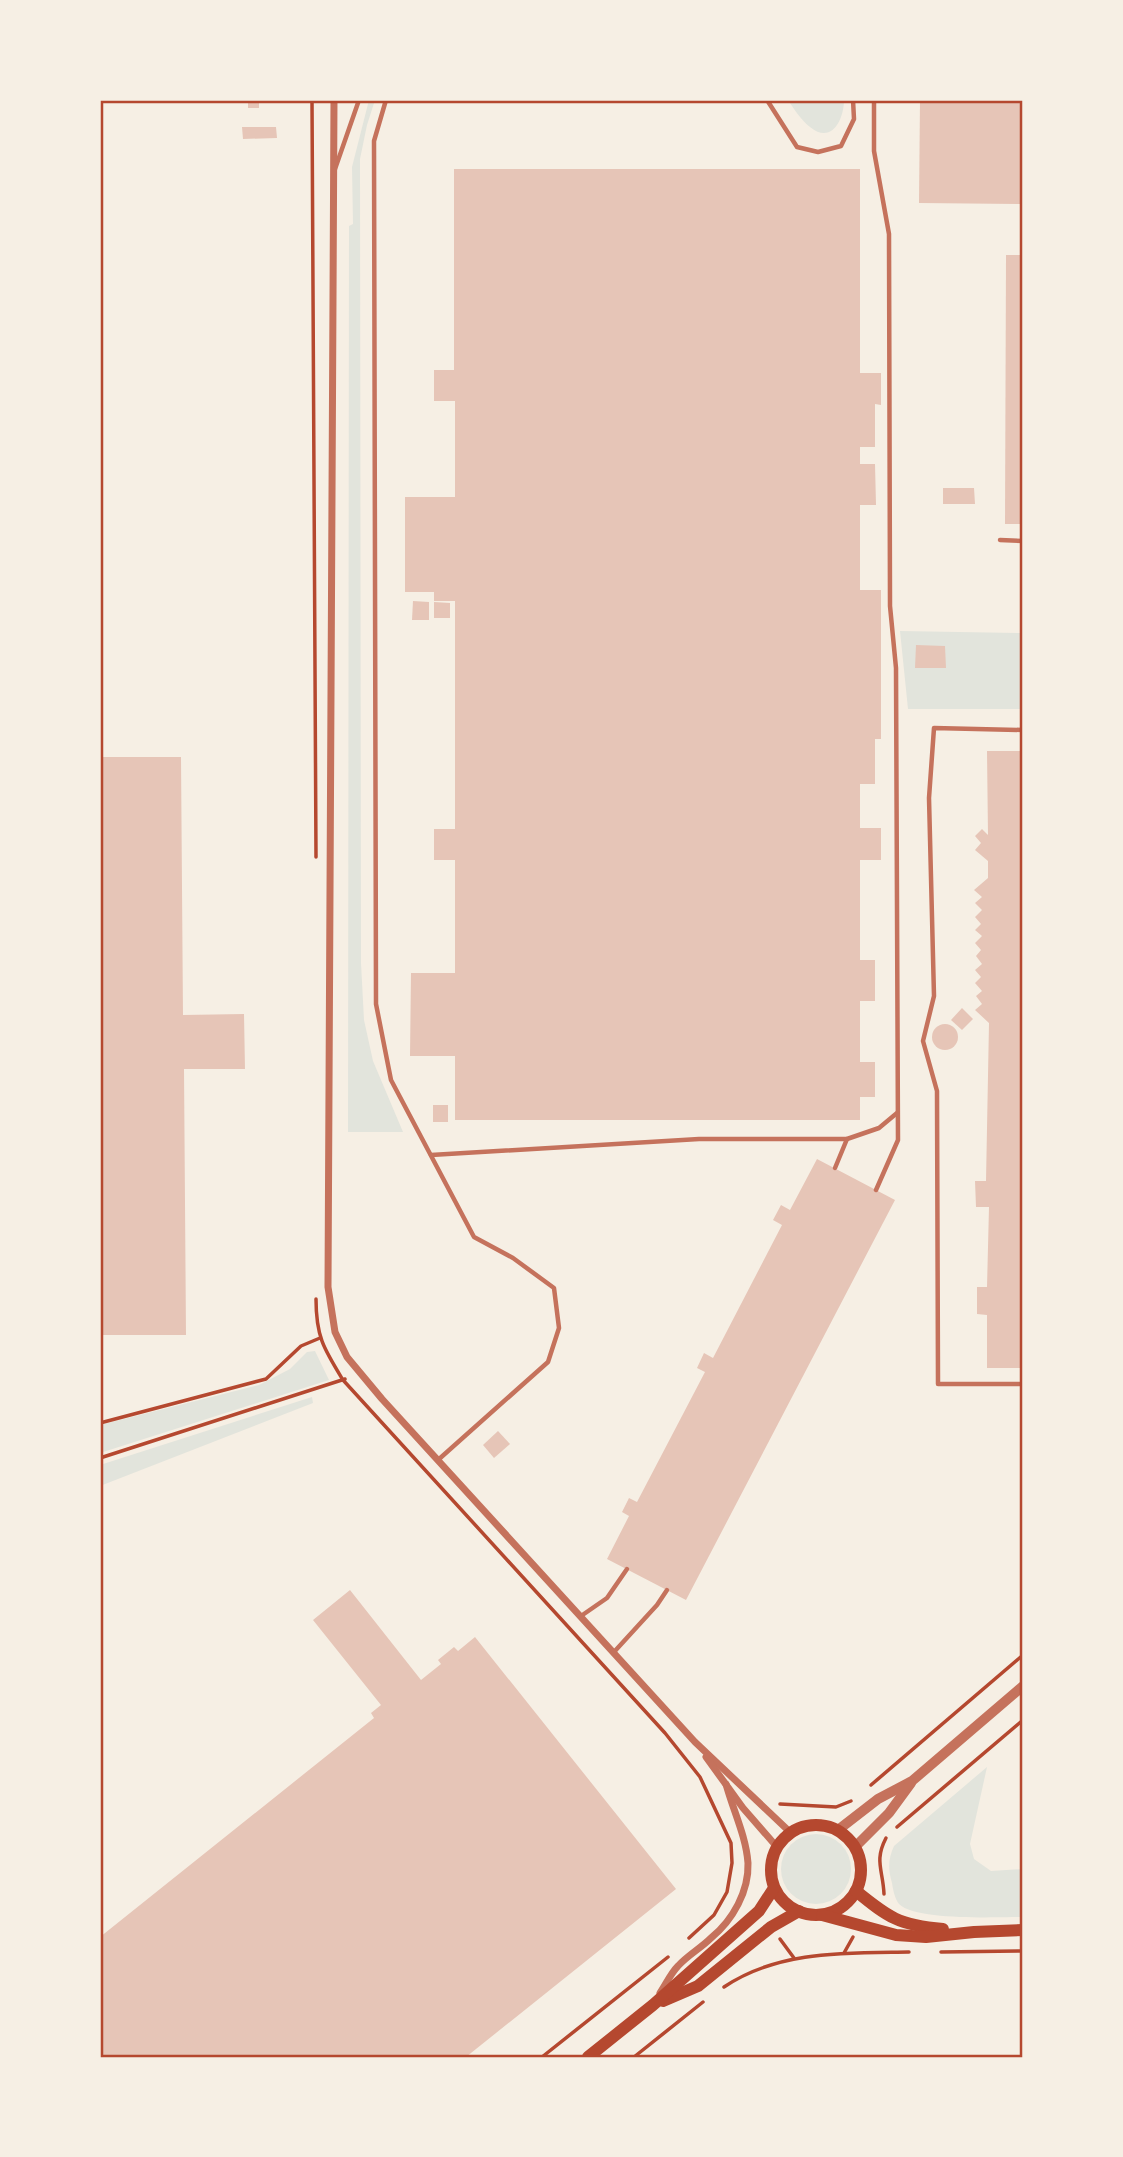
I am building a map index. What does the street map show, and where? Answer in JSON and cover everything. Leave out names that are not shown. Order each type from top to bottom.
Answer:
[{"type":"main road","points":[[822,1915],[836,1911],[848,1902],[856,1891],[861,1869],[855,1847],[838,1830],[814,1825],[791,1833],[777,1847],[772,1860],[771,1874],[775,1888],[789,1906],[799,1911],[896,1935],[926,1937],[1023,1930]]},
{"type":"main road","points":[[587,2057],[653,2005],[759,1912],[775,1888]]},
{"type":"main road","points":[[856,1891],[889,1917],[919,1927],[974,1932]]},
{"type":"main road","points":[[653,2005],[698,1986],[771,1927],[799,1911]]},
{"type":"street","points":[[334,100],[328,1287],[335,1332],[347,1357],[437,1460],[695,1742],[791,1833]]},
{"type":"street","points":[[838,1830],[878,1800],[912,1781],[1023,1686]]},
{"type":"street","points":[[695,1742],[743,1808],[777,1847]]},
{"type":"street","points":[[855,1847],[889,1813],[912,1781]]},
{"type":"street","points":[[653,2005],[677,1967],[714,1936],[730,1918],[748,1880],[748,1860],[726,1784]]},
{"type":"lane","points":[[334,173],[359,100]]},
{"type":"lane","points":[[386,100],[374,141],[376,1004],[391,1080],[474,1237],[513,1258],[554,1288],[559,1328],[548,1362],[437,1460]]},
{"type":"lane","points":[[767,100],[797,147],[818,152],[841,146],[854,119],[853,100]]},
{"type":"lane","points":[[874,100],[874,151],[889,234],[890,606],[897,668],[898,1140],[876,1191]]},
{"type":"lane","points":[[1000,540],[1023,541]]},
{"type":"lane","points":[[1023,730],[934,729],[929,798],[934,996],[923,1041],[937,1091],[938,1384],[1023,1384]]},
{"type":"lane","points":[[430,1155],[699,1139],[847,1139],[879,1128],[897,1113]]},
{"type":"lane","points":[[835,1168],[847,1139]]},
{"type":"lane","points":[[581,1616],[607,1598],[627,1569]]},
{"type":"lane","points":[[614,1652],[657,1605],[667,1590]]},
{"type":"path","points":[[100,1423],[266,1379],[301,1346],[335,1332]]},
{"type":"path","points":[[100,1458],[294,1397],[343,1380],[358,1370]]},
{"type":"path","points":[[864,1791],[1023,1655]]},
{"type":"path","points":[[895,1829],[1023,1720]]},
{"type":"path","points":[[768,1811],[775,1804],[836,1807],[854,1800]]},
{"type":"path","points":[[685,1942],[715,1916],[727,1892],[732,1863],[731,1843],[742,1834]]},
{"type":"path","points":[[542,2057],[676,1950]]},
{"type":"path","points":[[722,1988],[737,1978],[764,1967],[795,1959],[844,1953]]},
{"type":"path","points":[[634,2057],[704,2001]]},
{"type":"shaded area","points":[[369,100],[375,100],[360,159],[361,963],[364,1020],[373,1061],[403,1132],[348,1132],[349,226],[353,224],[352,167]]},
{"type":"shaded area","points":[[788,100],[844,100],[842,115],[830,131],[818,132],[807,124]]},
{"type":"shaded area","points":[[900,631],[1023,633],[1023,709],[908,709]]},
{"type":"shaded area","points":[[315,1351],[329,1380],[100,1453],[100,1425],[259,1385],[290,1369],[307,1352]]},
{"type":"shaded area","points":[[312,1397],[313,1403],[100,1486],[100,1465]]},
{"type":"shaded area","points":[[987,1767],[970,1844],[974,1859],[991,1871],[1023,1869],[1023,1917],[939,1916],[908,1909],[899,1904],[889,1869],[894,1846]]},
{"type":"shaded area","points":[[816,1834],[841,1844],[851,1869],[841,1894],[816,1904],[791,1894],[781,1869],[791,1844]]},
{"type":"building","points":[[248,100],[259,100],[259,108],[248,108]]},
{"type":"building","points":[[920,100],[1023,100],[1023,204],[919,203]]},
{"type":"building","points":[[242,127],[276,127],[277,138],[243,139]]},
{"type":"building","points":[[454,169],[860,169],[860,373],[881,373],[881,405],[875,404],[875,447],[860,447],[860,464],[875,464],[876,505],[860,505],[860,590],[881,590],[881,739],[875,739],[875,784],[860,784],[860,828],[881,828],[881,860],[860,860],[860,960],[875,960],[875,1001],[860,1001],[860,1062],[875,1062],[875,1097],[860,1097],[860,1120],[455,1120],[455,1056],[410,1056],[411,973],[455,973],[455,860],[434,860],[434,829],[455,829],[455,601],[434,601],[434,592],[405,592],[405,497],[455,497],[455,401],[434,401],[434,370],[454,370]]},
{"type":"building","points":[[1006,255],[1023,255],[1023,524],[1005,524]]},
{"type":"building","points":[[943,488],[974,488],[975,504],[943,504]]},
{"type":"building","points":[[413,601],[429,602],[429,620],[412,620]]},
{"type":"building","points":[[434,602],[450,603],[450,618],[434,618]]},
{"type":"building","points":[[916,645],[945,646],[946,668],[915,668]]},
{"type":"building","points":[[987,751],[1023,751],[1023,1368],[987,1368],[987,1315],[977,1314],[977,1287],[987,1287],[989,1207],[976,1207],[975,1181],[986,1181],[989,1023],[975,1010],[982,1004],[976,996],[982,991],[975,983],[981,977],[975,970],[982,964],[976,956],[981,950],[975,943],[982,936],[975,930],[981,924],[975,917],[982,910],[975,903],[982,897],[974,890],[988,878],[988,861],[975,850],[981,843],[975,836],[982,829],[988,835]]},
{"type":"building","points":[[100,757],[181,757],[183,1015],[244,1014],[245,1069],[184,1069],[186,1335],[100,1335]]},
{"type":"building","points":[[962,1008],[973,1019],[962,1030],[951,1020]]},
{"type":"building","points":[[945,1024],[954,1028],[958,1037],[954,1046],[945,1050],[936,1046],[932,1037],[936,1028]]},
{"type":"building","points":[[433,1105],[448,1105],[448,1122],[433,1122]]},
{"type":"building","points":[[817,1159],[895,1200],[686,1600],[607,1559],[629,1516],[622,1512],[629,1498],[637,1502],[705,1372],[697,1368],[704,1353],[713,1358],[782,1225],[773,1220],[781,1205],[790,1210]]},
{"type":"building","points":[[498,1431],[510,1444],[494,1458],[483,1445]]},
{"type":"building","points":[[350,1590],[421,1680],[441,1664],[438,1660],[454,1647],[458,1651],[475,1637],[676,1889],[466,2057],[100,2057],[100,1937],[374,1718],[371,1713],[381,1705],[313,1620]]}]
